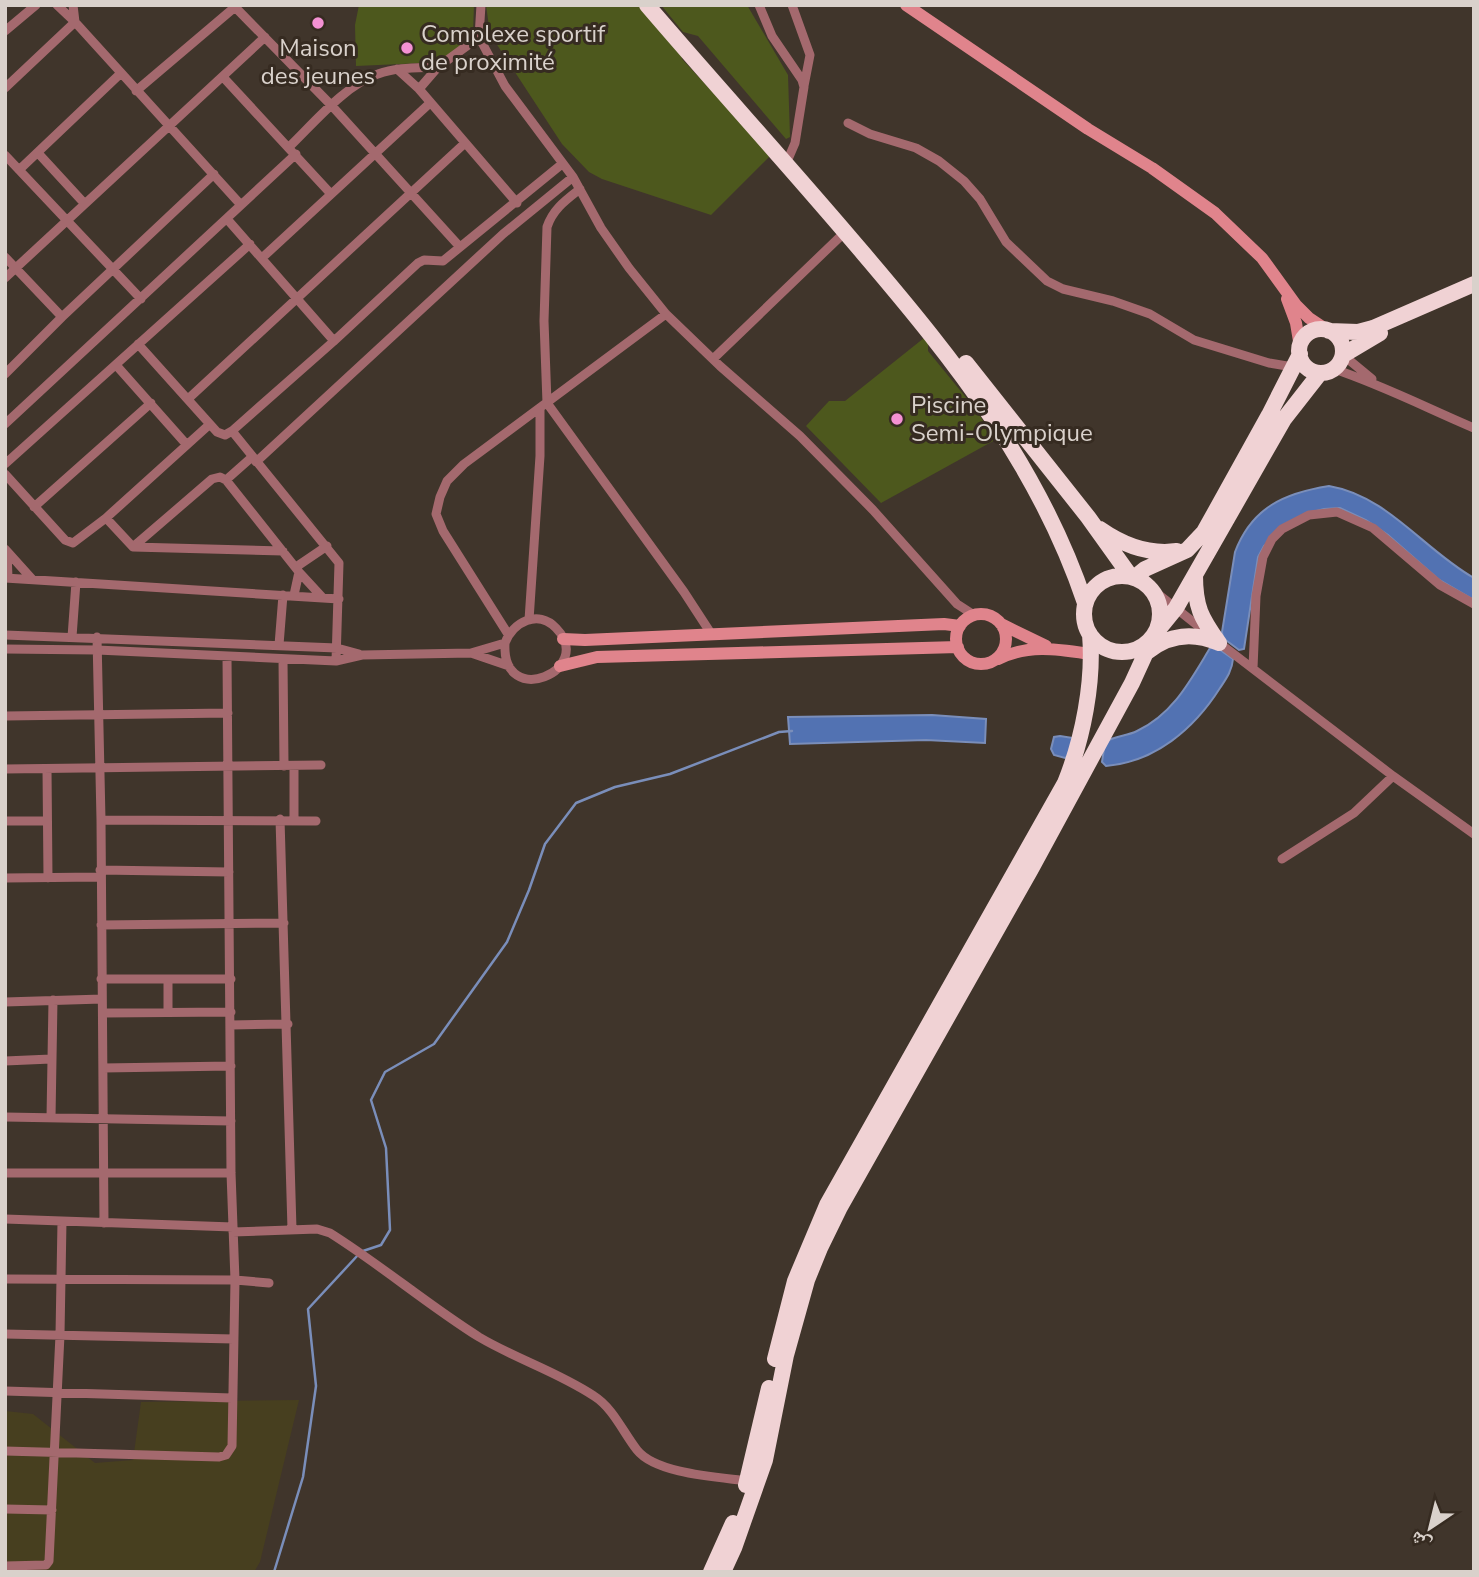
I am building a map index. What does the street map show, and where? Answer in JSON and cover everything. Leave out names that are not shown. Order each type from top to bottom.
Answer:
[{"type":"highway","points":[[647,5],[936,338],[995,421],[1048,513],[1065,548],[1085,603]]},
{"type":"highway","points":[[657,5],[944,334],[1138,580],[1154,593],[1160,610],[1158,627],[1128,691],[1103,734],[1065,783],[827,1205],[794,1281],[748,1481],[711,1572]]},
{"type":"highway","points":[[1138,580],[1145,569],[1187,550],[1208,525],[1269,415],[1298,356],[1302,340],[1313,331],[1358,332],[1373,328],[1474,284]]},
{"type":"highway","points":[[1138,580],[1120,575],[1108,578],[1090,592],[1085,603],[1084,619],[1090,634],[1097,642],[1116,651],[1137,649],[1154,635],[1176,608],[1284,419],[1332,365],[1399,324],[1474,292]]},
{"type":"highway","points":[[1328,331],[1340,341],[1332,365]]},
{"type":"highway","points":[[1298,356],[1306,367],[1332,365]]},
{"type":"highway","points":[[1088,517],[1112,537],[1141,549],[1187,550]]},
{"type":"highway","points":[[1195,573],[1196,606],[1202,620],[1219,643]]},
{"type":"highway","points":[[723,1572],[743,1525],[765,1460],[793,1330],[820,1248],[1080,764],[1090,634]]},
{"type":"highway","points":[[1145,654],[1162,642],[1181,636],[1200,637],[1219,643]]},
{"type":"street","points":[[5,31],[36,5]]},
{"type":"street","points":[[57,5],[242,205]]},
{"type":"street","points":[[73,5],[75,22]]},
{"type":"street","points":[[481,5],[479,37],[505,86],[573,177],[601,228],[629,268],[666,314],[800,436],[873,510],[957,604],[974,615],[986,615],[1049,648]]},
{"type":"street","points":[[759,5],[772,36],[804,87]]},
{"type":"street","points":[[789,157],[796,143],[810,55],[792,5]]},
{"type":"street","points":[[906,5],[1087,129],[1152,168],[1215,213],[1262,258],[1309,318],[1328,331]]},
{"type":"street","points":[[136,91],[234,6],[332,106],[460,247]]},
{"type":"street","points":[[5,88],[75,22]]},
{"type":"street","points":[[5,278],[265,37]]},
{"type":"street","points":[[419,89],[438,67],[479,37]]},
{"type":"street","points":[[7,417],[141,299],[242,205],[332,106],[363,79],[397,69],[438,67]]},
{"type":"street","points":[[397,69],[419,89],[517,202]]},
{"type":"street","points":[[19,170],[120,74]]},
{"type":"street","points":[[223,77],[331,194]]},
{"type":"street","points":[[263,257],[430,103]]},
{"type":"street","points":[[848,122],[870,134],[916,148],[939,161],[980,198],[1006,242],[1047,281],[1063,289],[1135,308],[1194,340],[1269,363],[1298,356],[1296,323],[1284,289]]},
{"type":"street","points":[[188,399],[465,143]]},
{"type":"street","points":[[38,153],[84,203]]},
{"type":"street","points":[[5,155],[141,299]]},
{"type":"street","points":[[138,344],[210,424],[222,435],[227,435],[418,263],[424,260],[443,261],[562,164]]},
{"type":"street","points":[[5,374],[214,174]]},
{"type":"street","points":[[226,481],[254,459],[473,261],[573,177]]},
{"type":"street","points":[[529,620],[543,406],[547,227],[551,215],[580,189]]},
{"type":"street","points":[[227,219],[334,341]]},
{"type":"street","points":[[713,359],[845,232]]},
{"type":"street","points":[[5,464],[250,244]]},
{"type":"street","points":[[5,257],[62,317]]},
{"type":"street","points":[[506,638],[443,531],[436,514],[447,481],[464,464],[666,314]]},
{"type":"street","points":[[116,365],[187,445]]},
{"type":"street","points":[[1332,365],[1474,428]]},
{"type":"street","points":[[1332,365],[1376,383]]},
{"type":"street","points":[[34,507],[151,403]]},
{"type":"street","points":[[543,406],[706,622],[712,635]]},
{"type":"street","points":[[5,474],[69,543],[77,541],[106,517],[210,424]]},
{"type":"street","points":[[232,431],[339,563],[336,661]]},
{"type":"street","points":[[133,547],[212,479],[220,477],[322,597]]},
{"type":"street","points":[[1253,668],[1256,596],[1263,557],[1272,539],[1282,529],[1309,515],[1337,512],[1355,518],[1373,528],[1440,585],[1474,604]]},
{"type":"street","points":[[106,517],[133,547],[283,551]]},
{"type":"street","points":[[279,645],[288,595],[297,570],[327,545]]},
{"type":"street","points":[[6,550],[7,578],[339,599]]},
{"type":"street","points":[[6,550],[32,579]]},
{"type":"street","points":[[1138,580],[1393,776],[1474,834]]},
{"type":"street","points":[[72,637],[76,582]]},
{"type":"street","points":[[974,615],[960,625],[957,632],[958,646],[966,659],[973,662],[981,664],[1022,650],[1049,648],[1090,654]]},
{"type":"street","points":[[560,666],[565,648],[563,639],[551,624],[542,620],[529,620],[514,626],[506,638],[504,653],[509,666],[519,676],[537,680],[546,678],[560,666],[597,657],[958,646]]},
{"type":"street","points":[[996,660],[1006,639],[1001,624]]},
{"type":"street","points":[[563,639],[960,625]]},
{"type":"street","points":[[5,635],[337,648],[362,655]]},
{"type":"street","points":[[97,638],[104,1223]]},
{"type":"street","points":[[471,653],[506,638]]},
{"type":"street","points":[[5,649],[97,650],[336,661],[362,655],[471,653],[509,666]]},
{"type":"street","points":[[5,1451],[219,1457],[226,1455],[232,1447],[235,1280],[231,1173],[227,656]]},
{"type":"street","points":[[283,659],[294,820]]},
{"type":"street","points":[[5,716],[228,713]]},
{"type":"street","points":[[5,769],[321,765]]},
{"type":"street","points":[[47,769],[48,878]]},
{"type":"street","points":[[1282,859],[1354,813],[1393,776]]},
{"type":"street","points":[[281,819],[292,1228]]},
{"type":"street","points":[[101,820],[316,821]]},
{"type":"street","points":[[5,821],[46,821]]},
{"type":"street","points":[[5,878],[48,878],[100,873],[229,872]]},
{"type":"street","points":[[101,925],[284,923]]},
{"type":"street","points":[[101,979],[231,979]]},
{"type":"street","points":[[168,979],[169,1012]]},
{"type":"street","points":[[5,1002],[102,999]]},
{"type":"street","points":[[51,1118],[53,1000]]},
{"type":"street","points":[[103,1013],[231,1012]]},
{"type":"street","points":[[231,1024],[288,1024]]},
{"type":"street","points":[[5,1061],[51,1059]]},
{"type":"street","points":[[103,1068],[231,1066]]},
{"type":"street","points":[[5,1118],[231,1121]]},
{"type":"street","points":[[5,1173],[231,1173]]},
{"type":"street","points":[[5,1219],[233,1229],[317,1229],[330,1233],[480,1337],[597,1398],[636,1450],[653,1463],[748,1481]]},
{"type":"street","points":[[5,1566],[47,1565],[49,1561],[60,1335],[62,1221]]},
{"type":"street","points":[[5,1279],[235,1280],[269,1283]]},
{"type":"street","points":[[5,1335],[234,1339]]},
{"type":"street","points":[[5,1391],[232,1398]]},
{"type":"street","points":[[5,1509],[52,1510]]},
{"type":"green space","name":"Complexe sportif de proximité","points":[[359,5],[474,5],[473,33],[445,62],[356,66],[355,25]]},
{"type":"green space","points":[[486,5],[646,5],[680,44],[682,59],[771,155],[711,215],[602,179],[589,172],[562,144],[490,34]]},
{"type":"green space","points":[[661,5],[747,5],[788,75],[790,137],[786,139],[698,36],[683,32]]},
{"type":"green space","name":"Piscine Semi-Olympique","points":[[924,338],[928,343],[928,351],[977,411],[995,440],[881,503],[806,426],[829,401],[845,401]]},
{"type":"sand","points":[[299,1400],[260,1562],[254,1572],[5,1572],[5,1411],[33,1414],[95,1463],[133,1460],[141,1402]]},
{"type":"water","points":[[1329,486],[1350,492],[1388,512],[1474,578],[1474,600],[1438,579],[1388,535],[1366,520],[1340,508],[1324,509],[1305,514],[1264,546],[1258,557],[1244,649],[1239,650],[1223,638],[1222,632],[1235,552],[1242,537],[1261,513],[1272,505],[1298,493]]},
{"type":"water","points":[[1216,647],[1233,659],[1231,667],[1222,685],[1198,717],[1172,741],[1157,750],[1141,758],[1106,766],[1102,762],[1105,742],[1137,731],[1161,716],[1180,696],[1210,648]]},
{"type":"water","points":[[932,715],[986,719],[985,743],[926,740],[790,744],[788,717]]},
{"type":"water","points":[[1054,737],[1073,738],[1069,756],[1065,758],[1054,755],[1051,749]]},
{"type":"waterway","points":[[363,1251],[381,1245],[390,1230],[386,1148],[371,1100],[385,1072],[434,1044],[507,942],[545,844],[576,803],[615,787],[670,774],[779,732],[792,731]]},
{"type":"waterway","points":[[274,1572],[303,1477],[316,1386],[308,1309],[358,1255]]},
{"type":"place","name":"Maison des jeunes","points":[[318,23]]},
{"type":"place","name":"Complexe sportif de proximité","points":[[407,48]]},
{"type":"place","name":"Piscine Semi-Olympique","points":[[897,419]]}]
